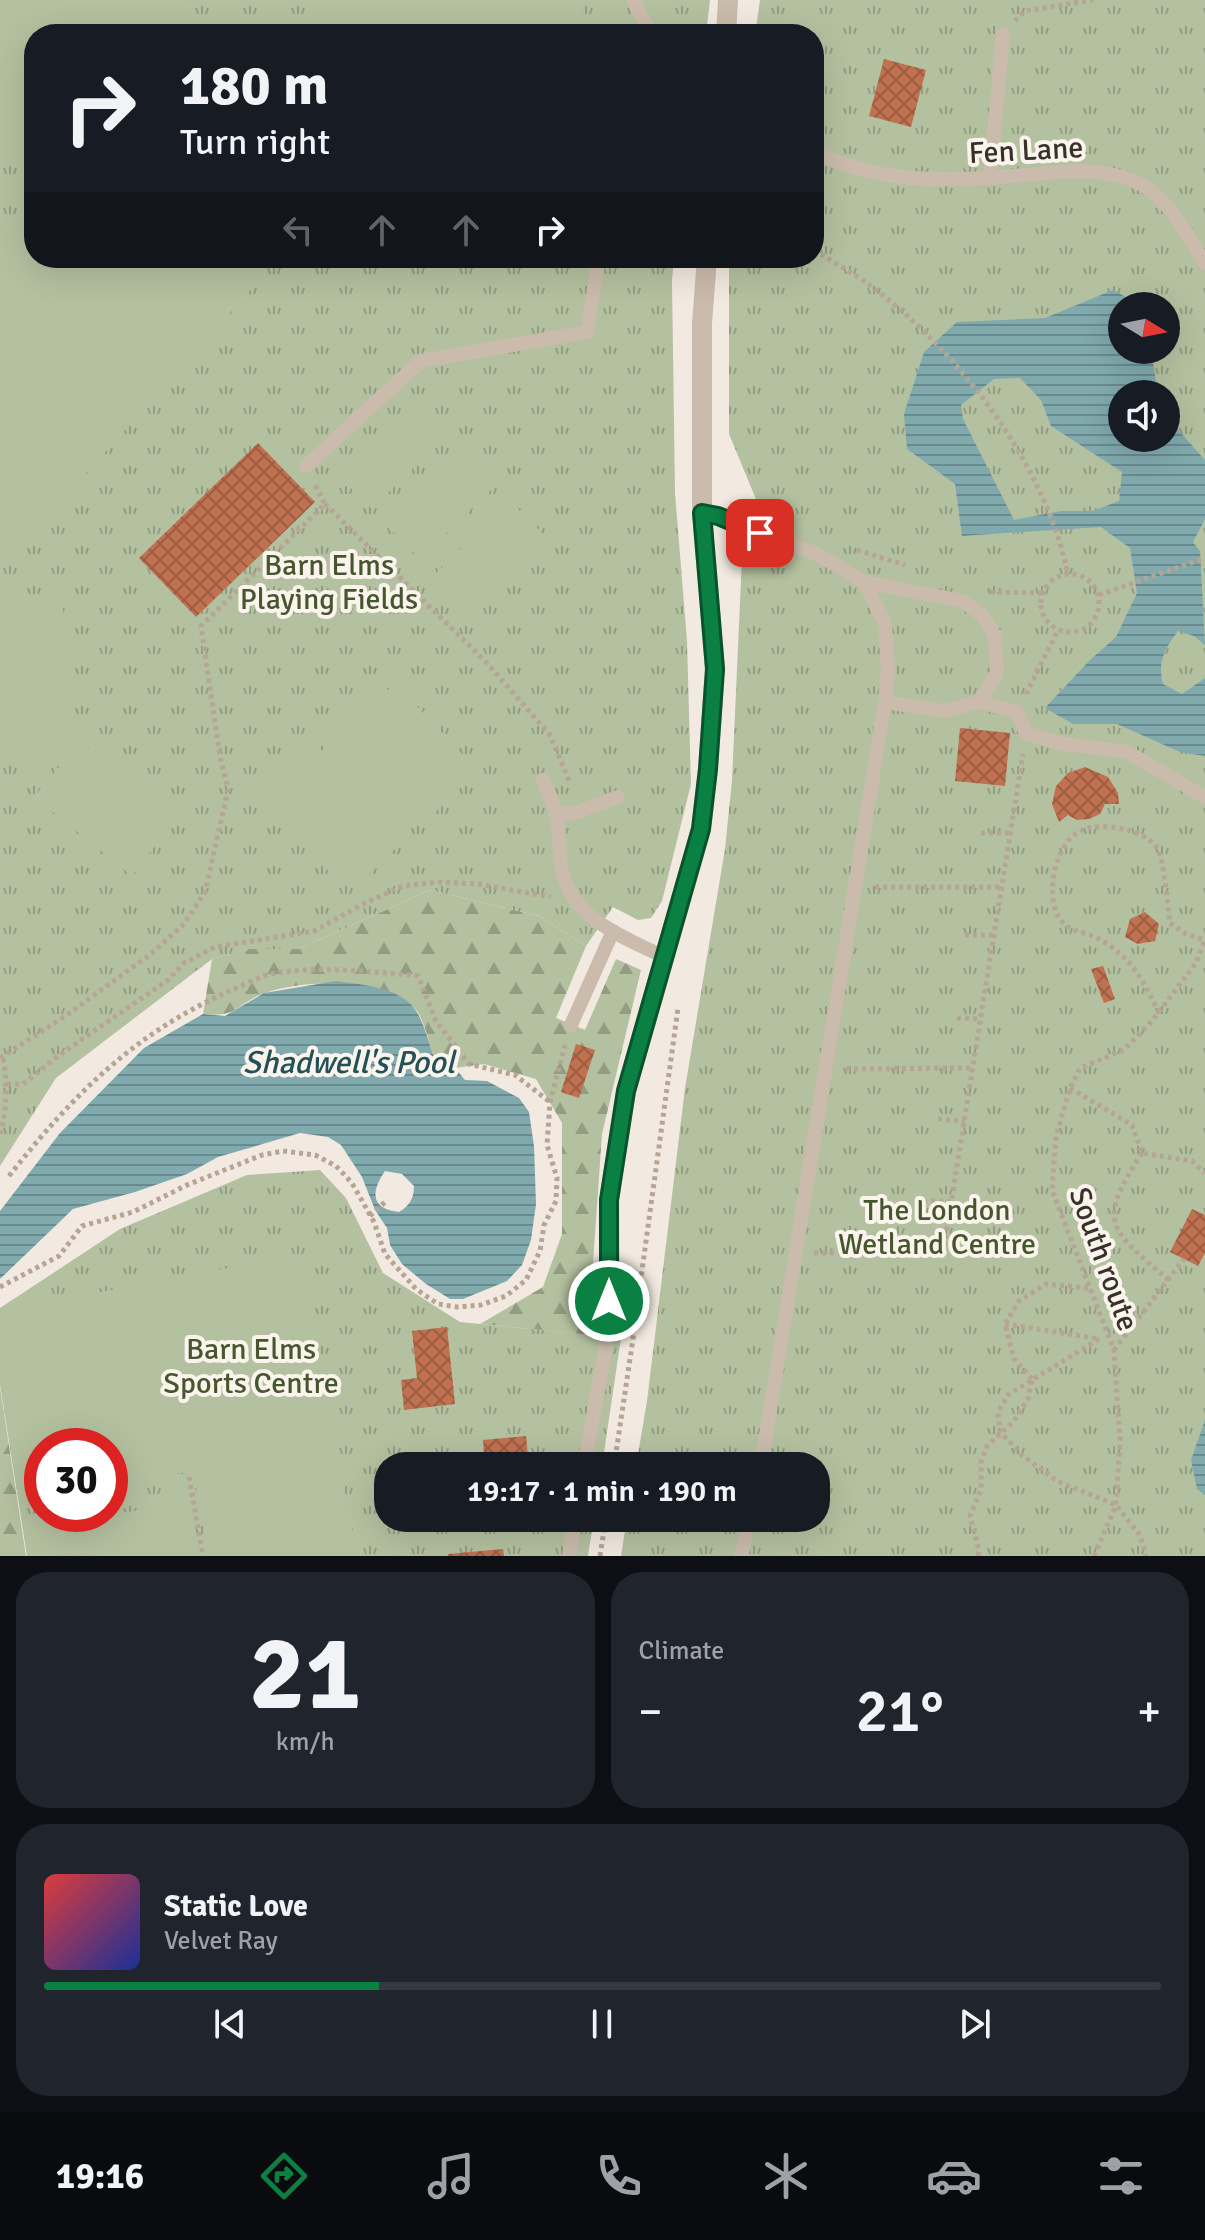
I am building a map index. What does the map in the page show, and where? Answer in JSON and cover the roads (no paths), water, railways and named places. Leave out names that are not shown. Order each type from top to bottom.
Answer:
[{"type":"street","points":[[727,24],[728,0]]},
{"type":"street","points":[[610,1324],[609,1200],[626,1091],[701,829],[708,769],[715,669],[702,513],[702,323],[706,268]]},
{"type":"lane","points":[[633,0],[645,24]]},
{"type":"lane","points":[[990,178],[1003,34]]},
{"type":"lane","name":"Fen Lane","points":[[824,156],[845,166],[910,178],[952,180],[1095,171],[1136,181],[1164,203],[1205,263]]},
{"type":"lane","points":[[306,466],[421,361],[587,332],[597,268]]},
{"type":"lane","points":[[702,513],[718,516],[817,554],[864,582],[962,601],[982,615],[995,636],[997,673],[979,702]]},
{"type":"lane","points":[[763,1452],[885,702],[888,670],[885,623],[864,582]]},
{"type":"lane","points":[[885,702],[945,711],[979,702],[1017,712],[1026,733],[1058,743],[1127,752],[1205,797]]},
{"type":"lane","points":[[543,780],[556,814],[562,873],[587,916],[613,931],[661,967]]},
{"type":"lane","points":[[556,814],[575,813],[618,797]]},
{"type":"lane","points":[[571,1025],[613,931]]},
{"type":"lane","points":[[587,1452],[610,1324]]},
{"type":"lane","points":[[569,1556],[573,1532]]},
{"type":"lane","points":[[741,1556],[747,1532]]},
{"type":"water","points":[[1108,292],[1108,364],[1153,364],[1156,380],[1108,380],[1108,452],[1180,452],[1180,432],[1205,460],[1205,519],[1193,542],[1200,551],[1205,645],[1194,636],[1178,631],[1166,650],[1161,669],[1163,684],[1182,694],[1205,678],[1205,756],[1180,752],[1117,724],[1073,724],[1045,708],[1116,637],[1137,593],[1130,548],[1101,527],[962,536],[955,484],[907,449],[904,414],[924,352],[957,322],[1045,318]],"holes":[[[1020,378],[1041,400],[1051,426],[1122,472],[1119,501],[1093,511],[1061,511],[1014,520],[963,419],[961,405],[994,379]]]},
{"type":"water","name":"Shadwell's Pool","points":[[336,981],[393,993],[412,1005],[418,1014],[434,1057],[455,1068],[465,1080],[487,1081],[519,1098],[529,1112],[534,1146],[536,1204],[531,1240],[522,1265],[507,1281],[463,1299],[450,1299],[402,1264],[390,1245],[387,1228],[375,1210],[362,1177],[341,1145],[328,1137],[300,1133],[218,1157],[187,1174],[135,1192],[73,1209],[0,1279],[0,1211],[60,1133],[144,1048],[203,1014],[225,1016],[264,993]],"holes":[[[385,1171],[402,1174],[414,1186],[413,1195],[399,1212],[389,1210],[378,1203],[377,1185]]]},
{"type":"water","points":[[1205,1420],[1205,1495],[1197,1489],[1191,1460]]},
{"type":"park label","name":"Barn Elms Playing Fields","points":[[329,582]]},
{"type":"park label","name":"The London Wetland Centre","points":[[937,1227]]},
{"type":"park label","name":"Barn Elms Sports Centre","points":[[251,1366]]}]
